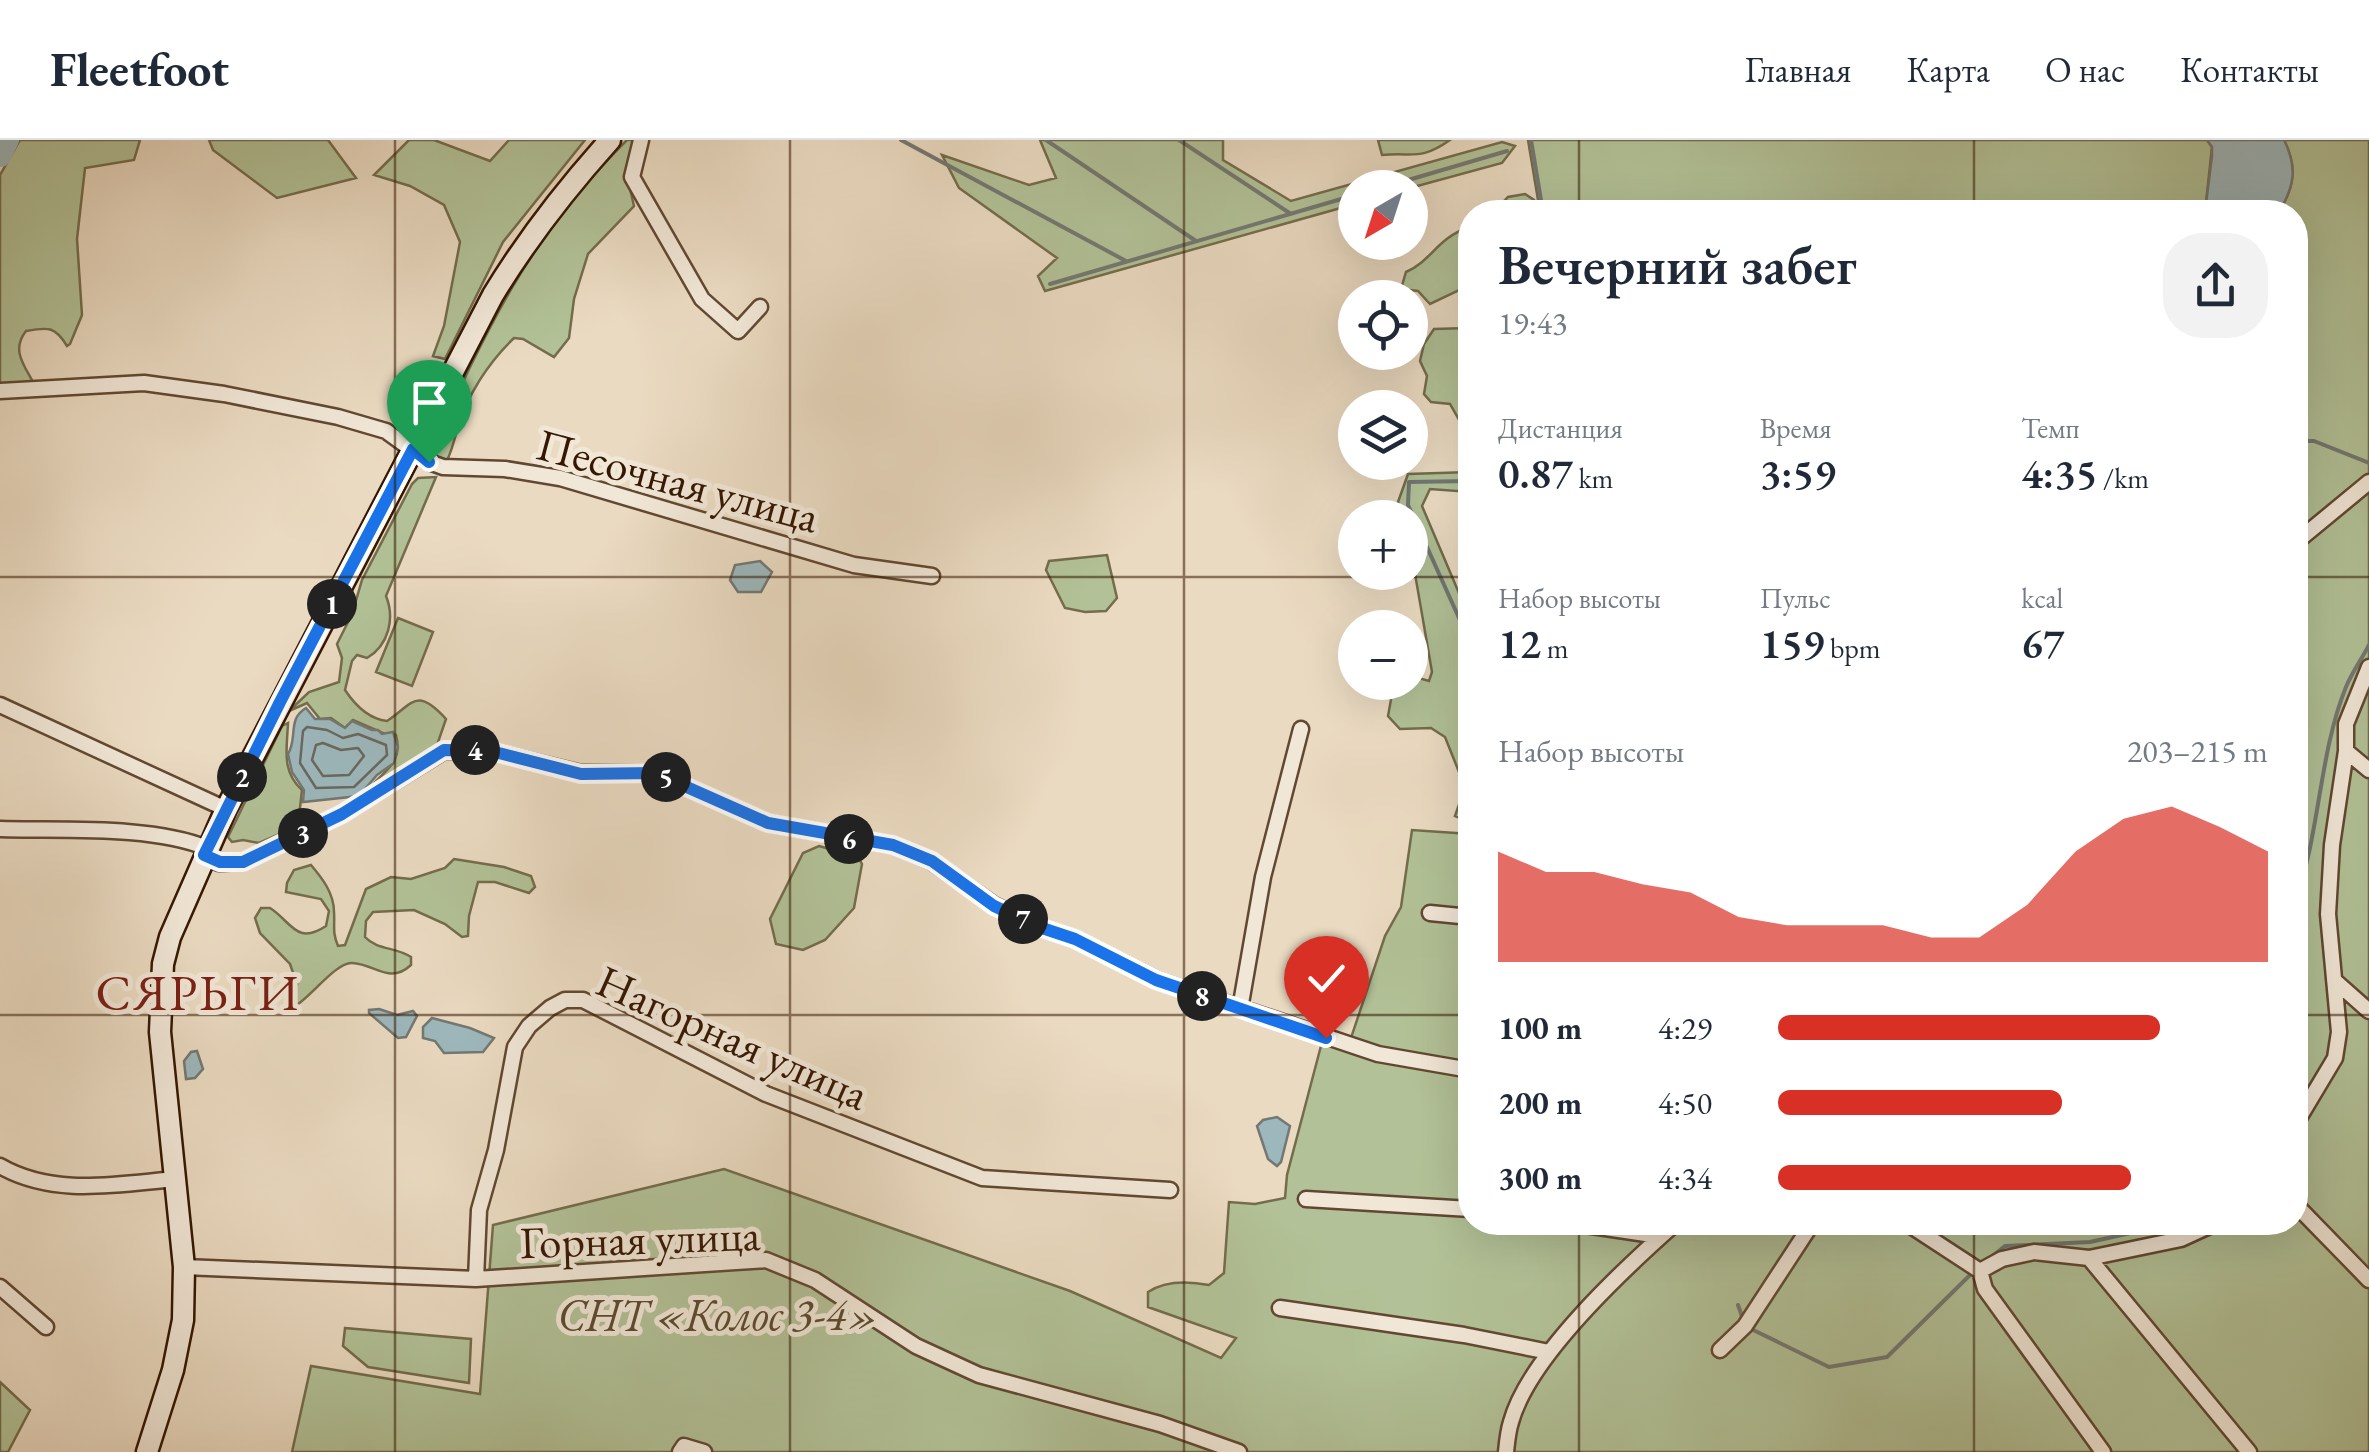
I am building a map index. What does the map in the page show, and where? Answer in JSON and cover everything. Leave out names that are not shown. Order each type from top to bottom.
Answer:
[{"type":"street","points":[[147,1452],[174,1370],[183,1320],[184,1267],[160,1032],[160,994],[170,936],[226,809],[467,342],[524,244],[610,140]]},
{"type":"street","points":[[641,140],[632,176],[702,299],[738,331],[760,307]]},
{"type":"street","name":"Песочная улица","points":[[0,391],[152,384],[338,418],[386,431],[443,467],[505,469],[560,478],[854,565],[932,576]]},
{"type":"street","points":[[2308,532],[2369,482]]},
{"type":"street","points":[[2308,1104],[2335,1058],[2339,1032],[2328,914],[2332,846],[2346,751],[2346,724],[2369,668]]},
{"type":"street","points":[[0,705],[226,809]]},
{"type":"street","points":[[1241,1004],[1263,877],[1302,729]]},
{"type":"street","points":[[0,829],[90,831],[179,839],[220,862],[243,862],[342,814],[444,750],[491,751],[581,774],[655,773],[768,823],[893,845],[932,861],[969,890],[1024,920],[1075,939],[1156,980],[1241,1004],[1378,1054],[1458,1068]]},
{"type":"street","points":[[2346,751],[2369,770]]},
{"type":"street","points":[[1430,913],[1458,916]]},
{"type":"street","points":[[2334,980],[2369,1011]]},
{"type":"street","name":"Нагорная улица","points":[[476,1279],[478,1210],[496,1150],[515,1047],[529,1026],[565,1000],[582,1000],[766,1094],[982,1178],[1170,1190]]},
{"type":"street","points":[[0,1166],[49,1185],[97,1186],[176,1179]]},
{"type":"street","points":[[1306,1199],[1458,1208]]},
{"type":"street","points":[[2308,1217],[2369,1280]]},
{"type":"street","points":[[1652,1235],[1659,1236]]},
{"type":"street","points":[[1720,1350],[1746,1326],[1804,1235]]},
{"type":"street","points":[[1925,1235],[1977,1269],[1986,1289],[2103,1452]]},
{"type":"street","points":[[1977,1269],[2034,1252],[2089,1258],[2190,1235]]},
{"type":"street","points":[[1506,1452],[1511,1420],[1549,1352],[1659,1236]]},
{"type":"street","points":[[2089,1258],[2249,1452]]},
{"type":"street","name":"Горная улица","points":[[184,1267],[476,1279],[766,1260],[814,1280],[916,1346],[979,1375],[1160,1424],[1239,1452]]},
{"type":"street","points":[[0,1287],[46,1326]]},
{"type":"street","points":[[1280,1308],[1464,1335],[1549,1352]]},
{"type":"street","points":[[680,1452],[684,1446],[704,1452]]},
{"type":"green space","points":[[20,140],[140,140],[134,160],[85,168],[77,239],[82,315],[70,344],[67,346],[50,330],[26,331],[19,351],[33,382],[0,386],[0,175]]},
{"type":"green space","points":[[209,140],[328,140],[356,178],[277,198],[213,150]]},
{"type":"green space","points":[[409,140],[434,140],[490,161],[509,140],[585,140],[503,242],[445,359],[433,356],[444,326],[460,242],[444,205],[410,186],[374,175]]},
{"type":"green space","points":[[627,140],[634,140],[626,171],[634,206],[588,254],[574,299],[569,338],[554,357],[523,339],[514,338],[505,347],[473,391],[444,466],[432,449],[492,323],[563,212]]},
{"type":"green space","points":[[1040,140],[1223,140],[1223,160],[1291,201],[1338,188],[1338,209],[1045,291],[1038,276],[1057,258],[959,188],[942,155],[1029,185],[1056,178]]},
{"type":"green space","points":[[1378,140],[1450,140],[1424,153],[1382,155]]},
{"type":"green space","points":[[1528,140],[2207,140],[2212,147],[2206,200],[1538,200]]},
{"type":"green space","name":"СНТ «Колос 3-4»","points":[[2284,140],[2369,140],[2369,1452],[292,1452],[311,1366],[480,1394],[493,1225],[724,1169],[1070,1291],[1221,1358],[1236,1338],[1148,1307],[1148,1292],[1177,1282],[1209,1285],[1224,1273],[1229,1202],[1255,1204],[1285,1198],[1287,1175],[1322,1042],[1347,1050],[1385,936],[1401,907],[1412,830],[1458,833],[1458,1235],[2308,1235],[2308,200],[2285,200],[2292,177]]},
{"type":"green space","points":[[1502,142],[1515,146],[1502,163],[1428,183],[1428,170],[1402,170]]},
{"type":"green space","points":[[1525,194],[1534,200],[1505,200]]},
{"type":"green space","points":[[1458,232],[1458,291],[1430,304],[1428,280],[1404,280],[1406,272]]},
{"type":"green space","points":[[1458,328],[1458,418],[1450,404],[1431,402],[1425,390],[1428,338],[1434,329]]},
{"type":"green space","points":[[1458,472],[1458,491],[1430,489],[1425,500],[1399,500],[1406,480],[1428,480],[1428,473]]},
{"type":"green space","points":[[436,477],[386,596],[390,622],[385,638],[375,653],[367,658],[357,655],[352,661],[345,690],[363,710],[380,720],[387,721],[415,701],[428,703],[446,719],[435,751],[367,791],[394,761],[396,735],[353,720],[345,728],[331,718],[320,719],[307,703],[289,711],[309,692],[339,682],[342,658],[337,644],[352,614],[362,580],[412,484],[418,478]]},
{"type":"green space","points":[[1428,520],[1458,591],[1458,770],[1445,737],[1431,728],[1400,729],[1388,716],[1391,700],[1428,700],[1432,672],[1428,610],[1421,610],[1418,590],[1428,590]]},
{"type":"green space","points":[[1107,555],[1117,598],[1106,611],[1065,608],[1046,570],[1049,561]]},
{"type":"green space","points":[[398,618],[433,632],[412,686],[376,672]]},
{"type":"green space","points":[[288,723],[288,767],[302,790],[298,826],[259,843],[232,842],[228,837],[282,726]]},
{"type":"green space","points":[[819,846],[858,857],[862,864],[854,908],[825,940],[803,950],[776,944],[770,919],[803,853]]},
{"type":"green space","points":[[454,859],[531,876],[535,887],[529,893],[495,882],[478,882],[468,936],[462,937],[414,910],[373,912],[366,921],[365,937],[411,957],[411,965],[389,973],[361,964],[346,964],[295,1006],[291,993],[297,984],[290,964],[260,933],[255,918],[261,908],[270,908],[301,933],[316,932],[326,926],[329,911],[321,899],[286,892],[294,870],[311,865],[327,886],[338,946],[345,945],[366,889],[391,877],[411,879],[445,868]]},
{"type":"green space","points":[[345,1328],[471,1339],[469,1383],[368,1367],[343,1346]]},
{"type":"green space","points":[[0,1382],[30,1410],[8,1452],[0,1452]]},
{"type":"water","points":[[2207,140],[2284,140],[2292,177],[2285,200],[2206,200],[2212,147]]},
{"type":"water","points":[[760,561],[772,572],[761,592],[738,592],[730,580],[735,565]]},
{"type":"water","points":[[306,708],[315,719],[330,719],[345,728],[352,721],[382,734],[393,732],[398,747],[394,763],[359,796],[303,802],[304,790],[292,772],[288,754],[295,723]]},
{"type":"water","points":[[379,1009],[397,1015],[413,1011],[417,1016],[406,1037],[398,1038],[369,1013]]},
{"type":"water","points":[[432,1018],[494,1038],[483,1052],[444,1053],[435,1041],[423,1038],[423,1027]]},
{"type":"water","points":[[197,1051],[203,1069],[195,1078],[186,1079],[184,1061]]},
{"type":"water","points":[[1277,1117],[1290,1126],[1277,1166],[1268,1159],[1257,1126],[1263,1120]]},
{"type":"waterway","points":[[0,156],[8,140]]},
{"type":"waterway","points":[[901,140],[1126,261]]},
{"type":"waterway","points":[[1046,140],[1196,241]]},
{"type":"waterway","points":[[1179,140],[1291,214]]},
{"type":"waterway","points":[[1531,140],[1541,200]]},
{"type":"waterway","points":[[1428,174],[1507,151]]},
{"type":"waterway","points":[[1050,284],[1338,200]]},
{"type":"waterway","points":[[2308,441],[2369,463]]},
{"type":"waterway","points":[[1458,481],[1409,482],[1408,505],[1458,616]]},
{"type":"waterway","points":[[2308,857],[2337,712],[2348,681],[2369,645]]},
{"type":"waterway","points":[[1991,1257],[2005,1246],[2090,1242],[2122,1235]]},
{"type":"waterway","points":[[1747,1327],[1829,1367],[1887,1357],[1969,1276]]},
{"type":"waterway","points":[[1738,1305],[1743,1319]]},
{"type":"district","name":"СЯРЬГИ","points":[[198,992]]},
{"type":"route","points":[[429,462],[413,449],[204,855],[220,862],[243,862],[342,814],[444,750],[491,751],[581,774],[655,773],[768,823],[893,845],[932,861],[994,906],[1075,939],[1156,980],[1326,1038]]}]
